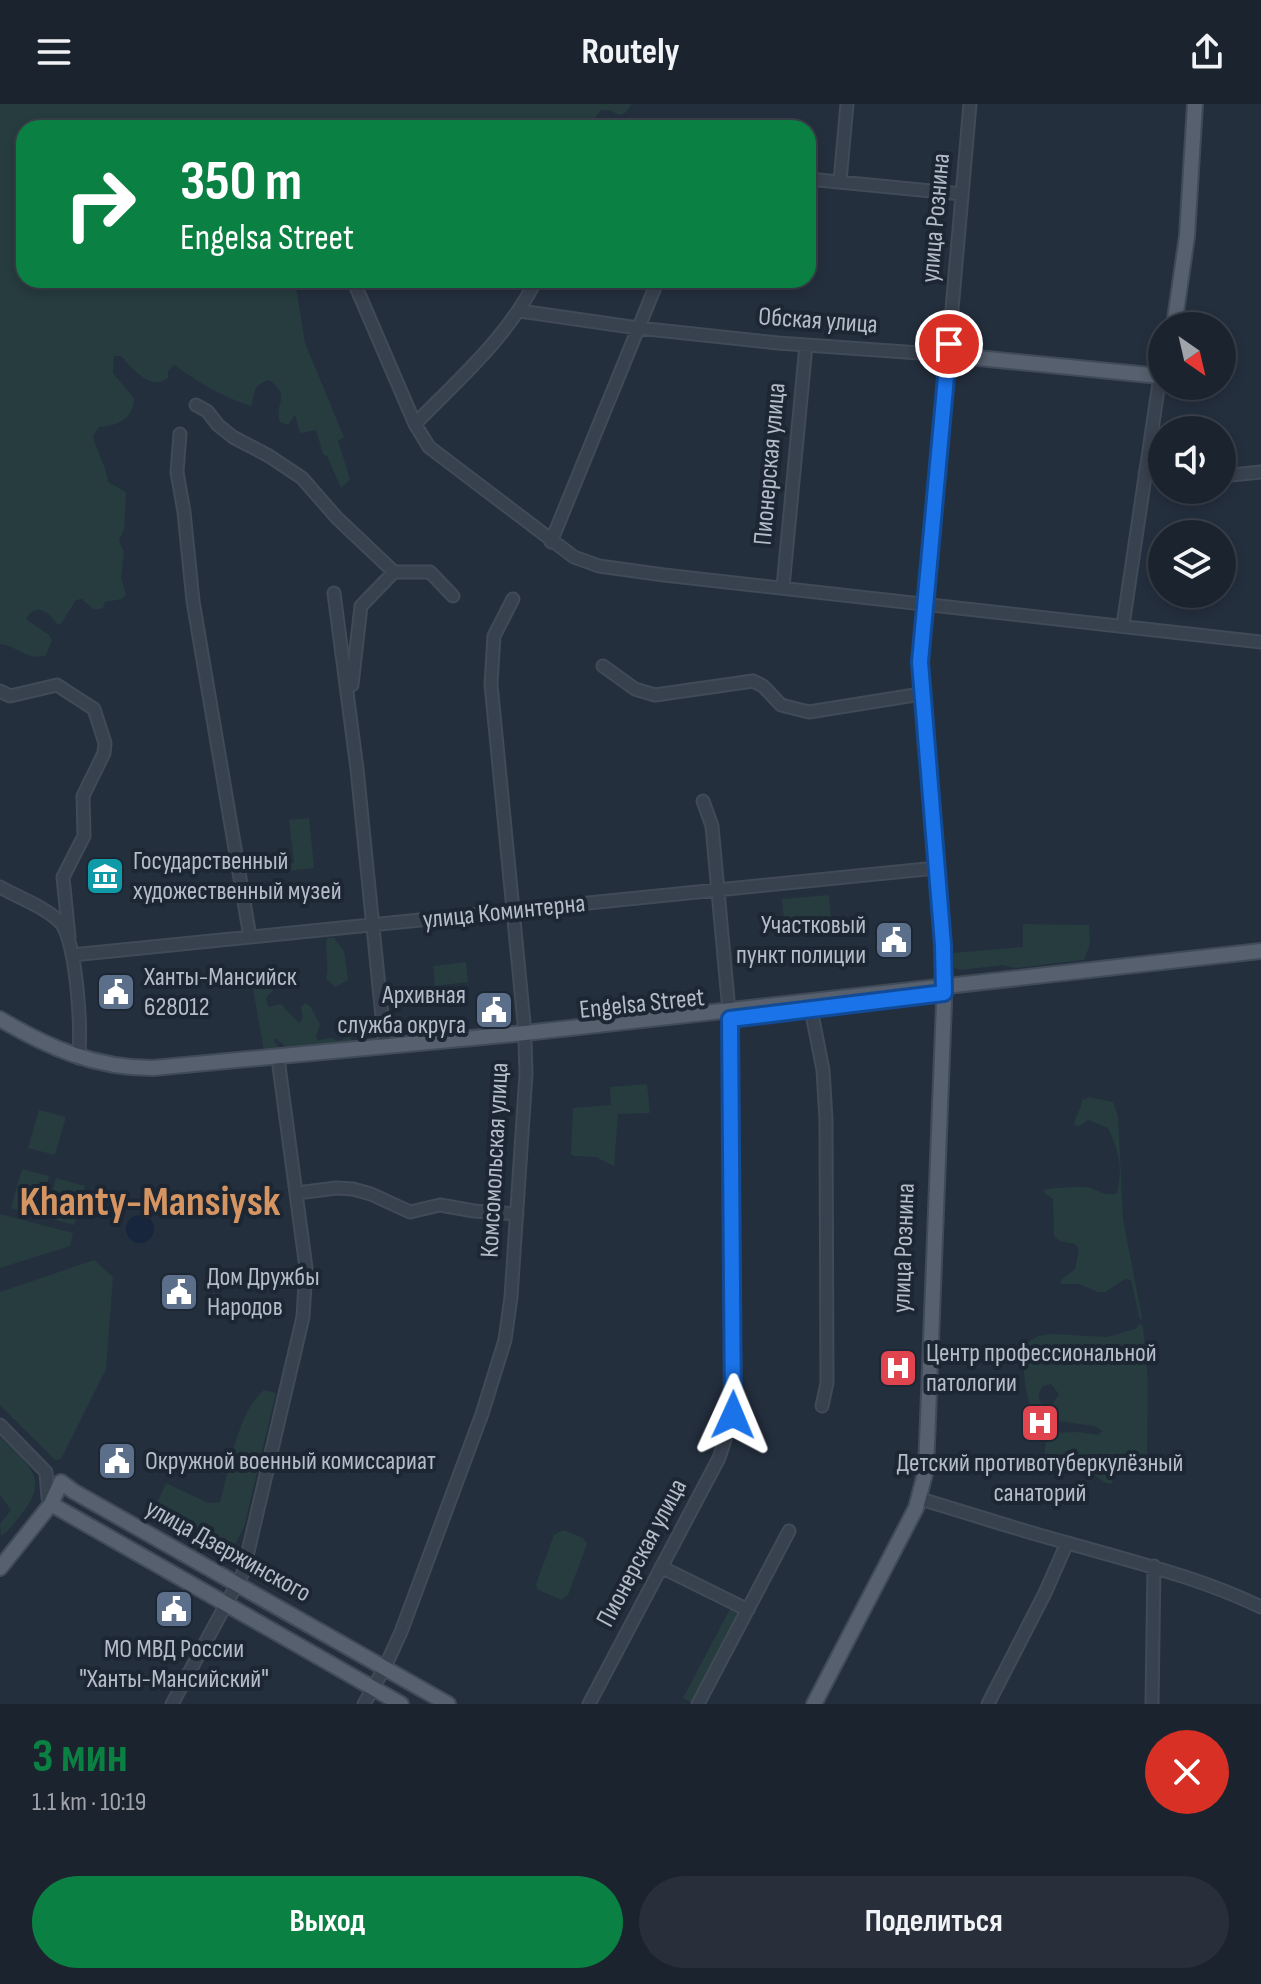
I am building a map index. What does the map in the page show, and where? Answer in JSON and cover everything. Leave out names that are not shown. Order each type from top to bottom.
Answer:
[{"type":"main road","points":[[1176,312],[1188,221],[1195,105]]},
{"type":"main road","name":"Обская улица","points":[[948,355],[1148,373]]},
{"type":"main road","name":"улица Рознина","points":[[805,1704],[924,1483],[929,1419],[940,990],[936,868],[921,694],[924,602],[948,355]]},
{"type":"main road","name":"Engelsa Street","points":[[1205,964],[1261,951]]},
{"type":"main road","name":"Engelsa Street","points":[[77,1062],[106,1073],[143,1076],[940,990],[1261,960]]},
{"type":"main road","name":"Engelsa Street","points":[[730,1015],[811,1009],[940,990]]},
{"type":"main road","points":[[0,1016],[77,1062]]},
{"type":"main road","points":[[0,1029],[44,1053],[77,1062]]},
{"type":"main road","name":"Engelsa Street","points":[[278,1062],[385,1046],[525,1037]]},
{"type":"main road","points":[[0,1568],[61,1482]]},
{"type":"main road","name":"улица Дзержинского","points":[[61,1482],[448,1704]]},
{"type":"main road","name":"улица Рознина","points":[[814,1704],[916,1498]]},
{"type":"main road","points":[[0,1558],[49,1501]]},
{"type":"main road","name":"улица Дзержинского","points":[[49,1501],[401,1704]]},
{"type":"street","points":[[840,181],[847,104]]},
{"type":"street","name":"улица Рознина","points":[[948,355],[970,104]]},
{"type":"street","points":[[816,180],[962,194]]},
{"type":"street","points":[[356,288],[415,424],[433,450],[574,557],[599,566],[1261,642]]},
{"type":"street","points":[[415,424],[499,338],[520,311],[532,288]]},
{"type":"street","points":[[551,542],[655,288]]},
{"type":"street","name":"Обская улица","points":[[520,311],[638,328],[948,355]]},
{"type":"street","name":"Пионерская улица","points":[[783,587],[806,345]]},
{"type":"street","points":[[1123,625],[1157,400]]},
{"type":"street","points":[[196,405],[202,407],[233,437],[302,478],[337,518],[394,572],[430,572],[453,596]]},
{"type":"street","points":[[180,434],[177,472],[193,601],[250,937]]},
{"type":"street","points":[[1236,475],[1261,472]]},
{"type":"street","points":[[349,695],[361,606],[394,572]]},
{"type":"street","points":[[334,593],[349,695],[385,1046]]},
{"type":"street","name":"Комсомольская улица","points":[[364,1704],[385,1667],[426,1567],[499,1363],[510,1308],[526,1074],[525,1037],[491,667],[494,636],[513,599]]},
{"type":"street","points":[[603,666],[635,689],[655,695],[753,681],[763,686],[781,705],[809,712],[921,694]]},
{"type":"street","points":[[0,691],[10,696],[57,685],[88,703],[101,725],[105,749],[83,796],[85,831],[63,877],[81,1035],[77,1062]]},
{"type":"street","name":"Пионерская улица","points":[[589,1704],[719,1458],[733,1415],[730,1015],[712,826],[703,801]]},
{"type":"street","name":"улица Коминтерна","points":[[72,955],[936,868]]},
{"type":"street","points":[[0,887],[52,916],[61,923],[69,937]]},
{"type":"street","points":[[52,916],[61,915],[66,907]]},
{"type":"street","points":[[811,1009],[823,1070],[828,1177],[827,1383],[822,1406]]},
{"type":"street","points":[[172,1704],[238,1584],[247,1558],[303,1317],[306,1268],[278,1062]]},
{"type":"street","points":[[297,1193],[343,1188],[371,1194],[410,1212],[440,1205],[517,1214]]},
{"type":"street","name":"улица Дзержинского","points":[[0,1419],[61,1482]]},
{"type":"street","points":[[0,1425],[46,1472],[49,1501]]},
{"type":"street","points":[[916,1498],[1154,1566],[1218,1587],[1261,1607]]},
{"type":"street","points":[[698,1704],[789,1531]]},
{"type":"street","points":[[988,1704],[1067,1543]]},
{"type":"street","points":[[1152,1704],[1154,1566]]},
{"type":"street","points":[[661,1567],[748,1610]]},
{"type":"green space","points":[[0,104],[632,104],[619,115],[601,110],[593,120],[16,120],[16,288],[296,288],[305,343],[344,437],[338,441],[350,479],[341,488],[327,456],[323,454],[316,430],[300,433],[295,415],[288,425],[280,422],[280,391],[269,380],[257,387],[251,406],[211,388],[174,365],[168,371],[168,378],[155,382],[142,377],[121,356],[114,356],[113,373],[134,398],[133,405],[123,420],[99,427],[93,436],[108,482],[126,492],[124,529],[119,541],[124,552],[121,577],[126,594],[122,599],[105,602],[99,609],[82,599],[76,600],[61,624],[42,610],[30,614],[26,619],[52,640],[46,655],[34,657],[0,644]]},
{"type":"green space","points":[[309,818],[314,868],[270,873],[270,865],[294,863],[289,820]]},
{"type":"green space","points":[[829,895],[831,917],[784,923],[782,899]]},
{"type":"green space","points":[[1023,924],[1089,925],[1090,944],[1084,960],[1015,968],[1003,965],[954,968],[953,953],[1023,947]]},
{"type":"green space","points":[[327,938],[334,938],[344,951],[348,980],[335,987],[326,978]]},
{"type":"green space","points":[[466,962],[468,982],[435,986],[433,966]]},
{"type":"green space","points":[[254,979],[273,990],[266,998],[268,1007],[281,1004],[299,1023],[303,1019],[301,1007],[305,1003],[310,1006],[320,1024],[316,1036],[318,1040],[332,1038],[338,1041],[349,1037],[353,1040],[289,1049],[275,1038],[280,1049],[264,1051],[252,983]]},
{"type":"green space","points":[[647,1084],[650,1113],[618,1114],[614,1166],[596,1157],[571,1154],[573,1108],[611,1105],[610,1087]]},
{"type":"green space","points":[[1089,1097],[1113,1102],[1118,1116],[1123,1219],[1140,1320],[1131,1280],[1125,1279],[1105,1292],[1079,1284],[1062,1284],[1060,1281],[1075,1269],[1079,1250],[1075,1244],[1060,1241],[1054,1236],[1053,1199],[1044,1190],[1085,1187],[1112,1194],[1117,1193],[1119,1183],[1119,1159],[1108,1128],[1088,1120],[1079,1126],[1074,1125],[1082,1100]]},
{"type":"green space","points":[[39,1110],[66,1117],[55,1155],[28,1148]]},
{"type":"green space","points":[[22,1169],[49,1176],[38,1216],[11,1208]]},
{"type":"green space","points":[[56,1178],[85,1186],[74,1225],[45,1217]]},
{"type":"green space","points":[[0,1214],[73,1233],[70,1246],[0,1268]]},
{"type":"green space","points":[[94,1260],[113,1277],[106,1369],[61,1459],[55,1460],[0,1405],[0,1292]]},
{"type":"green space","points":[[1140,1324],[1143,1326],[1148,1382],[1147,1456],[1141,1463],[1111,1463],[1107,1470],[1115,1477],[1111,1484],[1080,1465],[1055,1470],[1045,1452],[1050,1433],[1098,1435],[1102,1431],[1095,1426],[1057,1421],[1051,1407],[1059,1394],[1051,1384],[1043,1386],[1039,1393],[1043,1409],[1039,1413],[1033,1410],[1024,1377],[1027,1343],[1038,1336],[1052,1334],[1107,1337],[1135,1329]]},
{"type":"green space","points":[[264,1390],[276,1393],[244,1527],[226,1562],[150,1519],[166,1483],[208,1503],[220,1502],[241,1426],[247,1412]]},
{"type":"green space","points":[[0,1437],[26,1463],[35,1479],[31,1500],[1,1536],[0,1524],[11,1510],[0,1495]]},
{"type":"green space","points":[[563,1530],[583,1538],[587,1544],[568,1595],[561,1600],[537,1589],[536,1584],[554,1535]]},
{"type":"green space","points":[[731,1607],[743,1613],[694,1704],[683,1698]]},
{"type":"water","points":[[140,1215],[150,1219],[154,1229],[150,1239],[140,1243],[130,1239],[126,1229],[130,1219]]},
{"type":"place","name":"Государственный художественный музей","points":[[105,876]]},
{"type":"place","name":"Участковый пункт полиции","points":[[894,940]]},
{"type":"place","name":"Ханты-Мансийск 628012","points":[[116,992]]},
{"type":"place","name":"Архивная служба округа","points":[[494,1010]]},
{"type":"place","name":"Дом Дружбы Народов","points":[[179,1292]]},
{"type":"place","name":"Центр профессиональной патологии","points":[[898,1368]]},
{"type":"place","name":"Детский противотуберкулёзный санаторий","points":[[1040,1423]]},
{"type":"place","name":"Окружной военный комиссариат","points":[[117,1461]]},
{"type":"place","name":"МО МВД России \"Ханты-Мансийский\"","points":[[174,1609]]},
{"type":"district","name":"Khanty-Mansiysk","points":[[150,1202]]},
{"type":"route","points":[[733,1415],[730,1019],[944,993],[943,945],[920,662],[949,344]]}]
